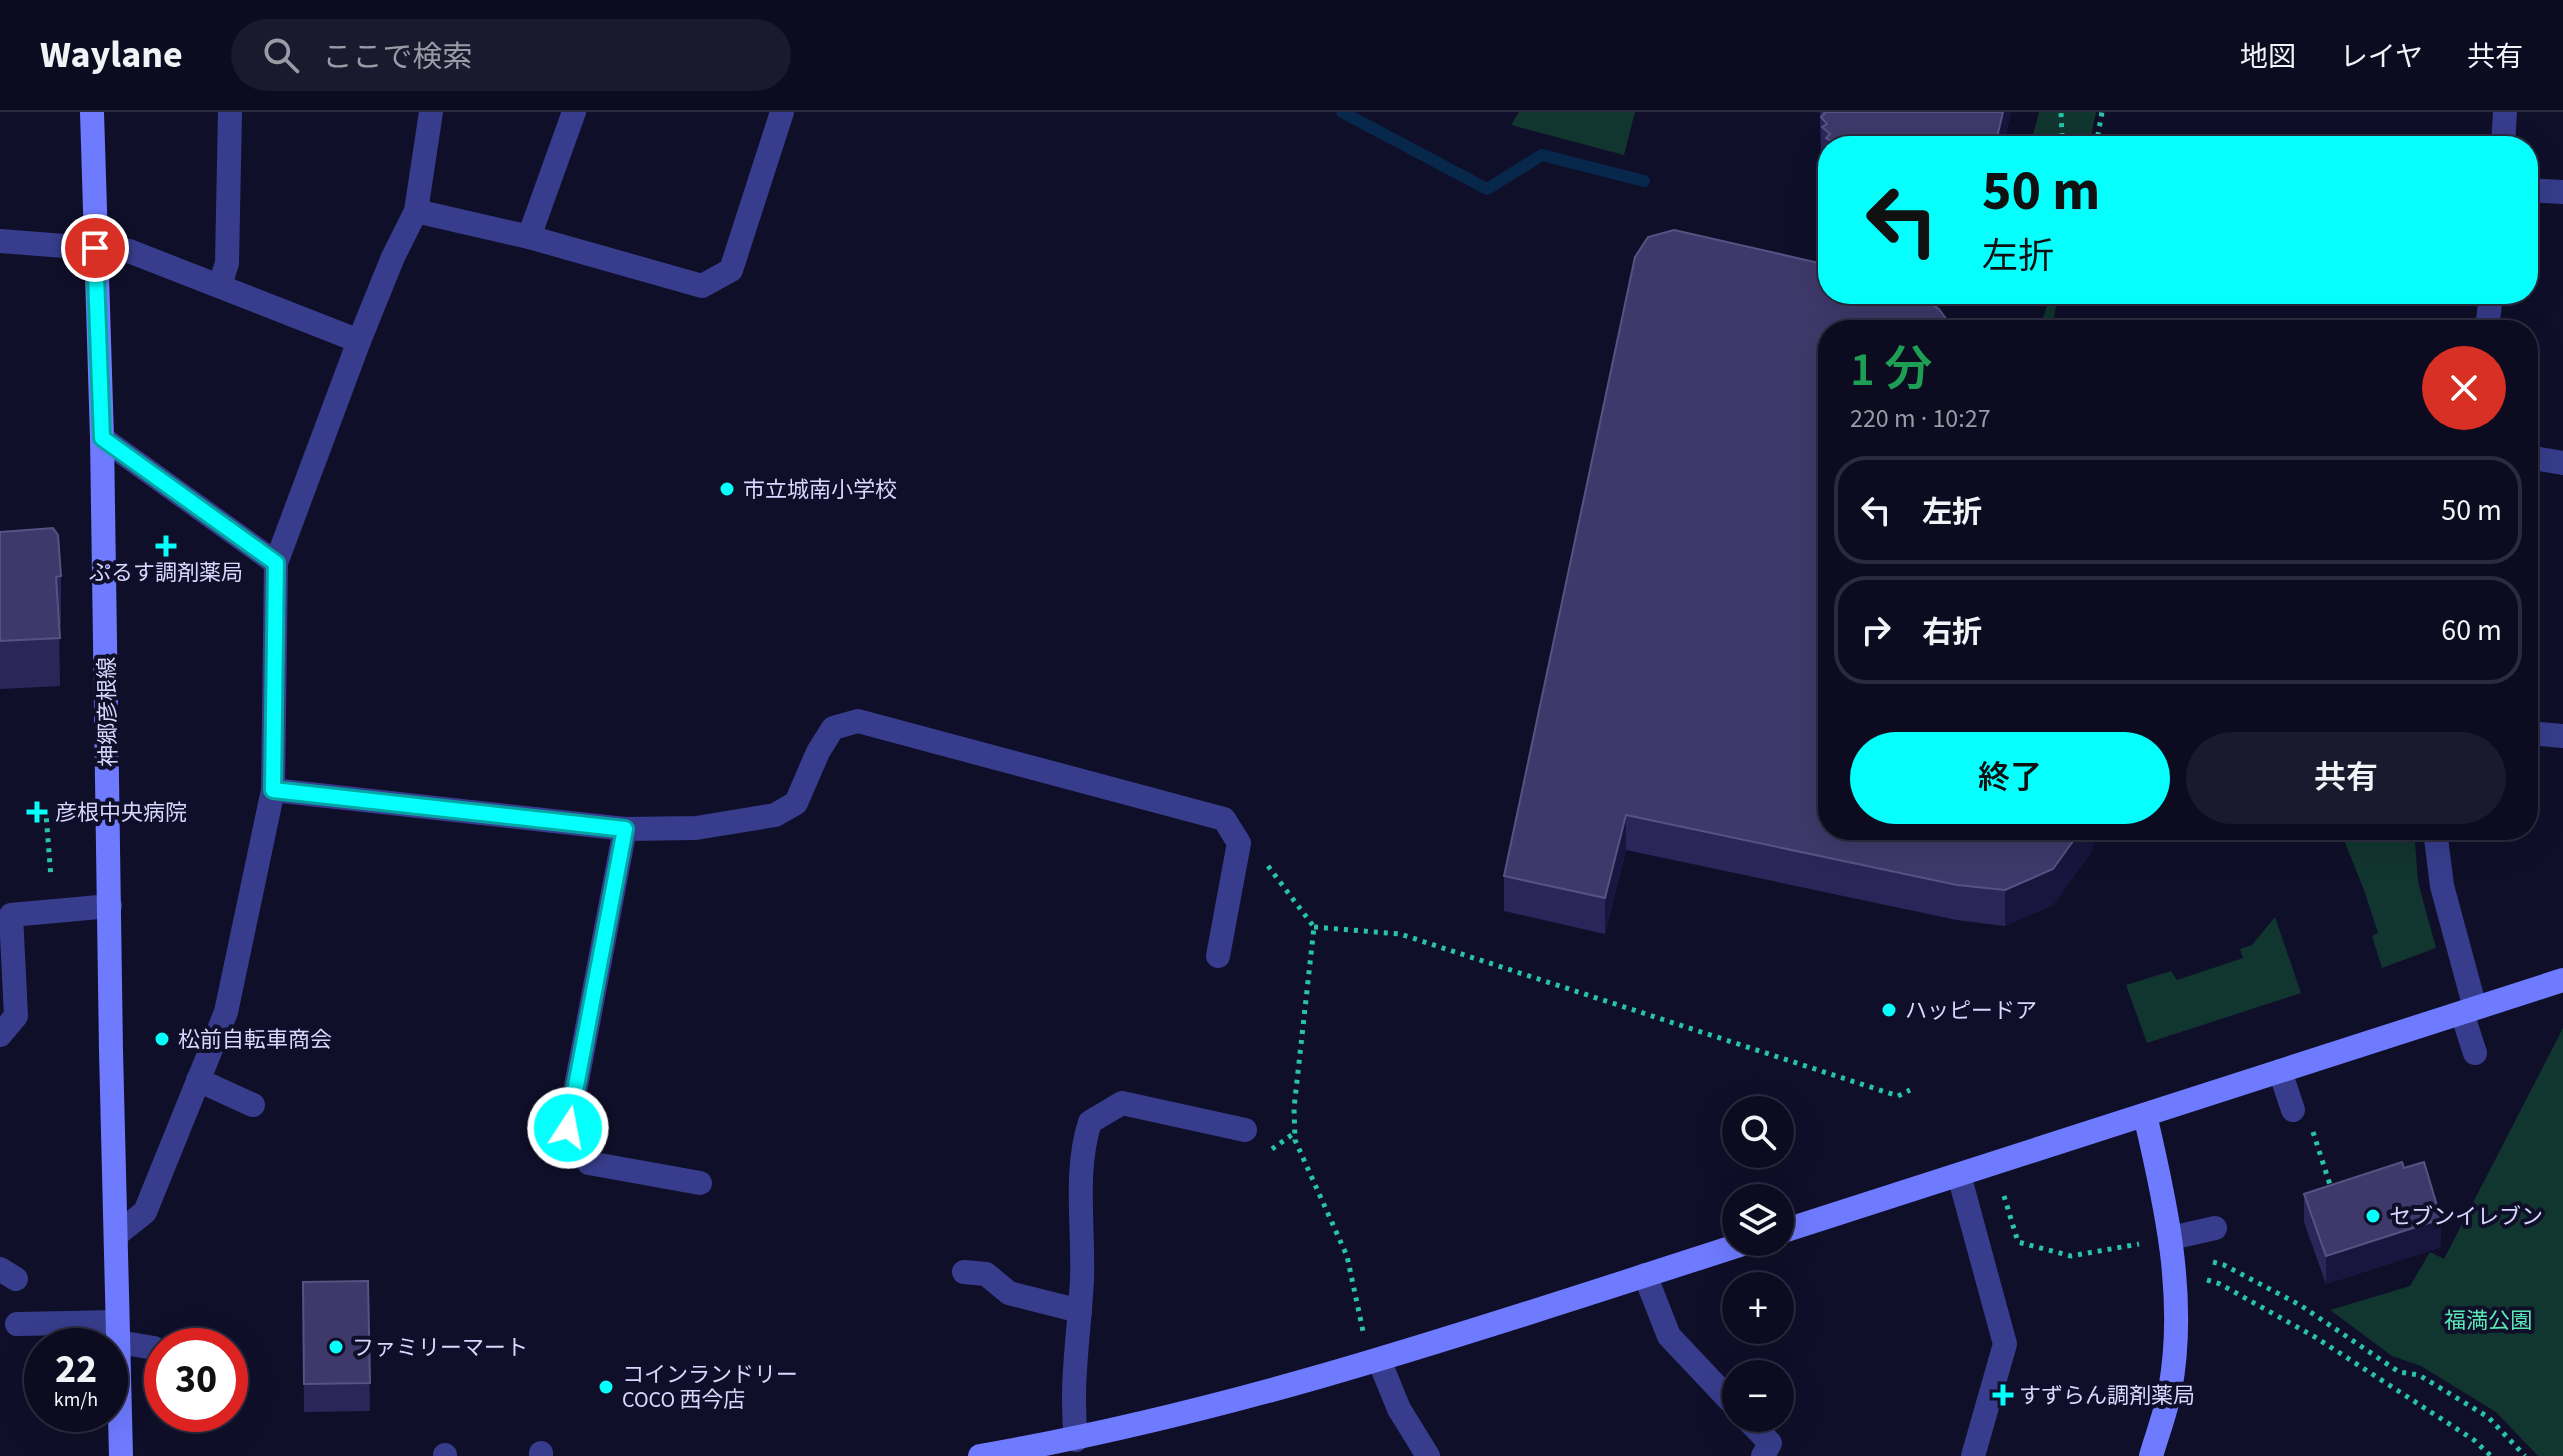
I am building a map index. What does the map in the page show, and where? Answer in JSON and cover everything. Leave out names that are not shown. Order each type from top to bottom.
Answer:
[{"type":"street","name":"神郷彦根線","points":[[92,112],[102,438],[118,1328]]},
{"type":"street","points":[[220,285],[227,263],[230,112]]},
{"type":"street","points":[[116,1235],[145,1212],[198,1080],[234,1016],[273,790],[276,563],[359,341],[393,257],[416,211],[431,112]]},
{"type":"street","points":[[529,237],[574,112]]},
{"type":"street","points":[[416,211],[529,237],[702,286],[731,270],[782,112]]},
{"type":"street","points":[[2504,136],[2505,112]]},
{"type":"street","points":[[2538,191],[2563,192]]},
{"type":"street","points":[[0,241],[129,251],[359,341]]},
{"type":"street","points":[[102,438],[276,563]]},
{"type":"street","points":[[2538,459],[2563,463]]},
{"type":"street","points":[[273,790],[625,829],[696,828],[775,815],[796,803],[818,752],[833,728],[858,721],[1224,819],[1239,843],[1218,956]]},
{"type":"street","points":[[2538,734],[2563,736]]},
{"type":"street","points":[[625,829],[568,1128],[589,1163],[700,1183]]},
{"type":"street","points":[[2435,840],[2475,1053]]},
{"type":"street","points":[[0,1035],[16,1016],[11,915],[110,906]]},
{"type":"street","points":[[1794,1228],[2563,980]]},
{"type":"street","points":[[2280,1071],[2293,1110]]},
{"type":"street","points":[[198,1080],[253,1105]]},
{"type":"street","points":[[1076,1440],[1072,1392],[1080,1311],[1083,1145],[1090,1122],[1122,1103],[1245,1130]]},
{"type":"street","points":[[2145,1115],[2171,1238],[2175,1320],[2170,1390],[2151,1456]]},
{"type":"street","points":[[1959,1175],[2005,1344],[1973,1456]]},
{"type":"street","points":[[2171,1238],[2215,1228]]},
{"type":"street","points":[[980,1456],[1076,1440],[1225,1404],[1379,1360],[1722,1251]]},
{"type":"street","points":[[964,1272],[986,1274],[1009,1293],[1080,1311]]},
{"type":"street","points":[[1645,1275],[1669,1336],[1722,1392]]},
{"type":"street","points":[[17,1324],[68,1328]]},
{"type":"street","points":[[1379,1360],[1399,1409],[1428,1456]]},
{"type":"street","name":"神郷彦根線","points":[[120,1432],[121,1456]]},
{"type":"street","points":[[1759,1432],[1770,1443],[1763,1456]]},
{"type":"path","points":[[2061,112],[2062,136]]},
{"type":"path","points":[[2098,136],[2102,112]]},
{"type":"path","points":[[42,810],[46,814],[49,877],[56,882]]},
{"type":"path","points":[[1239,843],[1257,849],[1314,927],[1294,1108],[1294,1133],[1347,1256],[1364,1335]]},
{"type":"path","points":[[1314,927],[1400,934],[1898,1096],[1910,1090]]},
{"type":"path","points":[[2312,1127],[2334,1197]]},
{"type":"path","points":[[1263,1156],[1294,1133]]},
{"type":"path","points":[[2004,1196],[2018,1242],[2071,1256],[2144,1243]]},
{"type":"path","points":[[2204,1260],[2224,1265],[2300,1305],[2399,1372],[2419,1375],[2488,1417],[2525,1456]]},
{"type":"path","points":[[2206,1279],[2315,1337],[2474,1440],[2491,1456]]},
{"type":"green space","points":[[1519,112],[1635,112],[1624,155],[1511,125]]},
{"type":"green space","points":[[2039,112],[2096,112],[2091,136],[2033,136]]},
{"type":"green space","points":[[2048,304],[2056,304],[2054,320],[2042,320]]},
{"type":"green space","points":[[2344,840],[2415,840],[2418,882],[2436,948],[2382,968],[2372,936],[2378,933]]},
{"type":"green space","points":[[2275,917],[2301,993],[2147,1043],[2126,985],[2171,971],[2177,980],[2243,958],[2240,949],[2252,945]]},
{"type":"green space","name":"福満公園","points":[[2563,1028],[2563,1456],[2538,1456],[2496,1412],[2421,1366],[2392,1356],[2330,1310],[2410,1286],[2430,1252],[2444,1259]]},
{"type":"building","points":[[2003,112],[1997,136],[1828,136],[1830,134],[1822,127],[1827,124],[1821,117],[1825,113]]},
{"type":"building","points":[[1674,230],[1818,263],[1818,304],[1932,304],[1947,320],[1818,320],[1818,840],[2074,840],[2053,869],[2005,890],[1957,885],[1626,815],[1605,898],[1504,876],[1635,257],[1648,237]]},
{"type":"building","points":[[53,528],[58,535],[61,576],[56,577],[60,638],[0,641],[0,532]]},
{"type":"building","points":[[2402,1162],[2404,1168],[2424,1162],[2441,1219],[2326,1256],[2304,1194]]},
{"type":"building","name":"ファミリーマート","points":[[368,1281],[370,1383],[304,1384],[303,1282]]},
{"type":"waterway","points":[[1342,112],[1487,189],[1542,155],[1644,181]]},
{"type":"place","name":"市立城南小学校","points":[[727,489]]},
{"type":"place","name":"ぷるす調剤薬局","points":[[166,546]]},
{"type":"place","name":"彦根中央病院","points":[[37,812]]},
{"type":"place","name":"ハッピードア","points":[[1889,1010]]},
{"type":"place","name":"松前自転車商会","points":[[162,1039]]},
{"type":"place","name":"セブンイレブン","points":[[2373,1216]]},
{"type":"place","name":"ファミリーマート","points":[[336,1347]]},
{"type":"place","name":"コインランドリー COCO 西今店","points":[[606,1387]]},
{"type":"place","name":"すずらん調剤薬局","points":[[2003,1395]]},
{"type":"route","points":[[95,248],[102,438],[276,563],[273,790],[625,829],[568,1128]]}]
